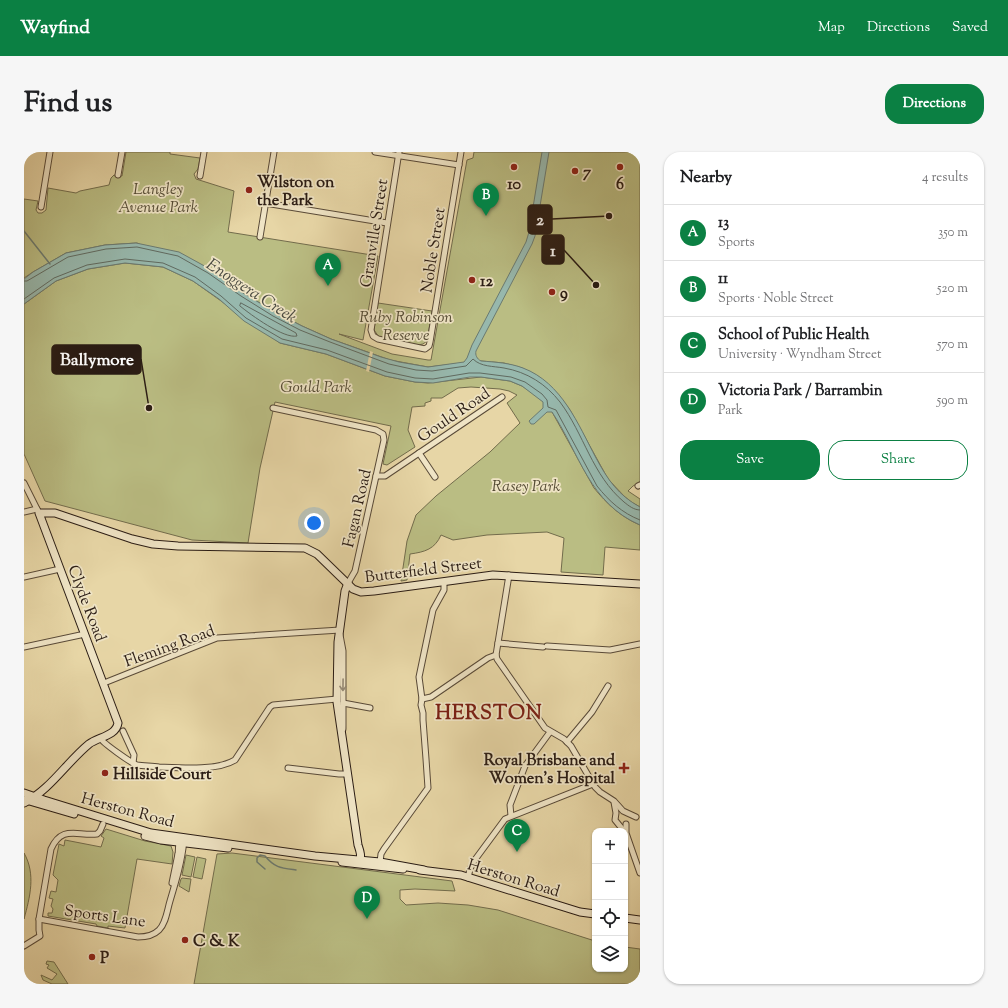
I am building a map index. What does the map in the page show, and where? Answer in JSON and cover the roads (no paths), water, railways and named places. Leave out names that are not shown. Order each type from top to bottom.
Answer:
[{"type":"street","points":[[41,207],[50,152]]},
{"type":"street","points":[[118,175],[122,152]]},
{"type":"street","points":[[200,176],[204,152]]},
{"type":"street","points":[[260,237],[274,152]]},
{"type":"street","points":[[375,152],[398,154],[458,165]]},
{"type":"street","name":"Noble Street","points":[[425,349],[429,346],[430,342],[461,152]]},
{"type":"street","name":"Granville Street","points":[[398,154],[371,327],[372,334],[383,341],[425,349]]},
{"type":"street","points":[[265,203],[388,223]]},
{"type":"street","name":"Gould Road","points":[[376,476],[385,476],[502,397]]},
{"type":"street","name":"Fagan Road","points":[[273,408],[379,431],[384,436],[355,571],[348,583]]},
{"type":"street","points":[[419,453],[434,477]]},
{"type":"street","name":"Clyde Road","points":[[24,483],[38,511],[118,722],[116,728],[109,734]]},
{"type":"street","points":[[24,511],[34,503]]},
{"type":"street","points":[[24,511],[38,511]]},
{"type":"street","name":"Butterfield Street","points":[[38,511],[52,513],[132,539],[154,544],[178,546],[305,548],[317,554],[353,589],[364,592],[489,575],[640,584]]},
{"type":"street","points":[[24,577],[60,570]]},
{"type":"street","points":[[509,576],[496,655],[498,661],[543,725],[550,732],[567,742],[593,784],[600,792],[614,801],[625,812],[629,818],[626,828]]},
{"type":"street","points":[[380,862],[381,854],[384,849],[428,788],[422,720],[422,699],[419,677],[433,610],[444,590],[444,582]]},
{"type":"street","points":[[348,583],[344,591],[340,631],[340,701],[338,714],[358,845],[361,854],[358,861]]},
{"type":"street","name":"Fleming Road","points":[[104,683],[218,638],[340,631]]},
{"type":"street","points":[[24,647],[85,634]]},
{"type":"street","points":[[498,643],[610,650],[640,644]]},
{"type":"street","points":[[422,699],[431,697],[488,658],[496,655]]},
{"type":"street","points":[[567,742],[592,712],[608,686]]},
{"type":"street","points":[[100,738],[133,763],[139,765],[192,769],[230,763],[236,760],[270,707],[273,705],[340,701],[370,708]]},
{"type":"street","points":[[123,731],[134,755],[133,763]]},
{"type":"street","points":[[511,816],[510,805],[525,766],[550,732]]},
{"type":"street","points":[[28,800],[88,745],[109,734]]},
{"type":"street","points":[[109,734],[108,742],[111,746]]},
{"type":"street","points":[[288,768],[347,774]]},
{"type":"street","points":[[468,878],[474,861],[505,819],[593,784]]},
{"type":"street","name":"Herston Road","points":[[24,793],[28,800],[155,839],[182,840],[358,861],[380,862],[454,874],[580,912],[592,914]]},
{"type":"street","name":"Herston Road","points":[[28,800],[79,811],[148,832],[182,840]]},
{"type":"street","points":[[614,801],[616,813],[615,820],[622,828]]},
{"type":"street","points":[[24,946],[40,936],[38,930],[39,919],[51,849],[55,841],[62,835],[70,833],[98,833],[103,824],[97,819],[84,815],[79,811]]},
{"type":"street","points":[[616,813],[625,812]]},
{"type":"street","points":[[620,825],[627,823]]},
{"type":"street","name":"Sports Lane","points":[[170,902],[178,854],[182,840]]},
{"type":"street","name":"Sports Lane","points":[[39,919],[138,936],[154,934],[162,926],[170,902],[178,868],[182,840]]},
{"type":"street","points":[[628,840],[640,873]]},
{"type":"street","name":"Sports Lane","points":[[178,854],[178,868]]},
{"type":"street","name":"Herston Road","points":[[358,861],[396,869],[424,870]]},
{"type":"street","points":[[628,918],[640,920]]},
{"type":"water","points":[[542,152],[549,152],[535,236],[476,351],[476,355],[481,361],[497,362],[523,368],[537,375],[558,394],[575,419],[609,480],[620,492],[640,507],[640,525],[623,516],[597,491],[587,476],[552,412],[547,412],[534,424],[531,424],[529,421],[543,408],[543,402],[522,386],[510,381],[470,377],[433,383],[415,382],[385,376],[326,354],[280,343],[244,321],[219,299],[193,281],[163,267],[125,263],[88,269],[56,281],[24,304],[24,279],[33,272],[66,253],[105,245],[136,243],[179,252],[210,269],[243,293],[275,312],[331,339],[399,362],[428,367],[464,362],[526,242],[529,232]]},
{"type":"waterway","points":[[24,231],[50,264]]},
{"type":"waterway","points":[[265,869],[257,862],[257,858],[260,855],[265,856],[279,867],[296,870]]},
{"type":"place","name":"10","points":[[514,167]]},
{"type":"place","name":"6","points":[[620,167]]},
{"type":"place","name":"7","points":[[575,171]]},
{"type":"place","name":"Wilston on the Park","points":[[249,190]]},
{"type":"place","name":"11","points":[[486,216]]},
{"type":"place","name":"2","points":[[609,216]]},
{"type":"place","name":"12","points":[[472,280]]},
{"type":"place","name":"1","points":[[596,285]]},
{"type":"place","name":"13","points":[[328,286]]},
{"type":"place","name":"9","points":[[552,292]]},
{"type":"place","name":"Ballymore","points":[[149,408]]},
{"type":"place","name":"Royal Brisbane and Women’s Hospital","points":[[624,768]]},
{"type":"place","name":"Hillside Court","points":[[105,773]]},
{"type":"place","name":"School of Public Health","points":[[517,852]]},
{"type":"place","name":"Victoria Park / Barrambin","points":[[367,919]]},
{"type":"place","name":"C & K","points":[[185,940]]},
{"type":"place","name":"P","points":[[92,957]]},
{"type":"district","name":"HERSTON","points":[[489,712]]},
{"type":"park label","name":"Langley Avenue Park","points":[[158,197]]},
{"type":"park label","name":"Ruby Robinson Reserve","points":[[406,325]]},
{"type":"park label","name":"Gould Park","points":[[316,386]]},
{"type":"park label","name":"Rasey Park","points":[[526,485]]},
{"type":"water label","name":"Enoggera Creek","points":[[252,290]]}]
